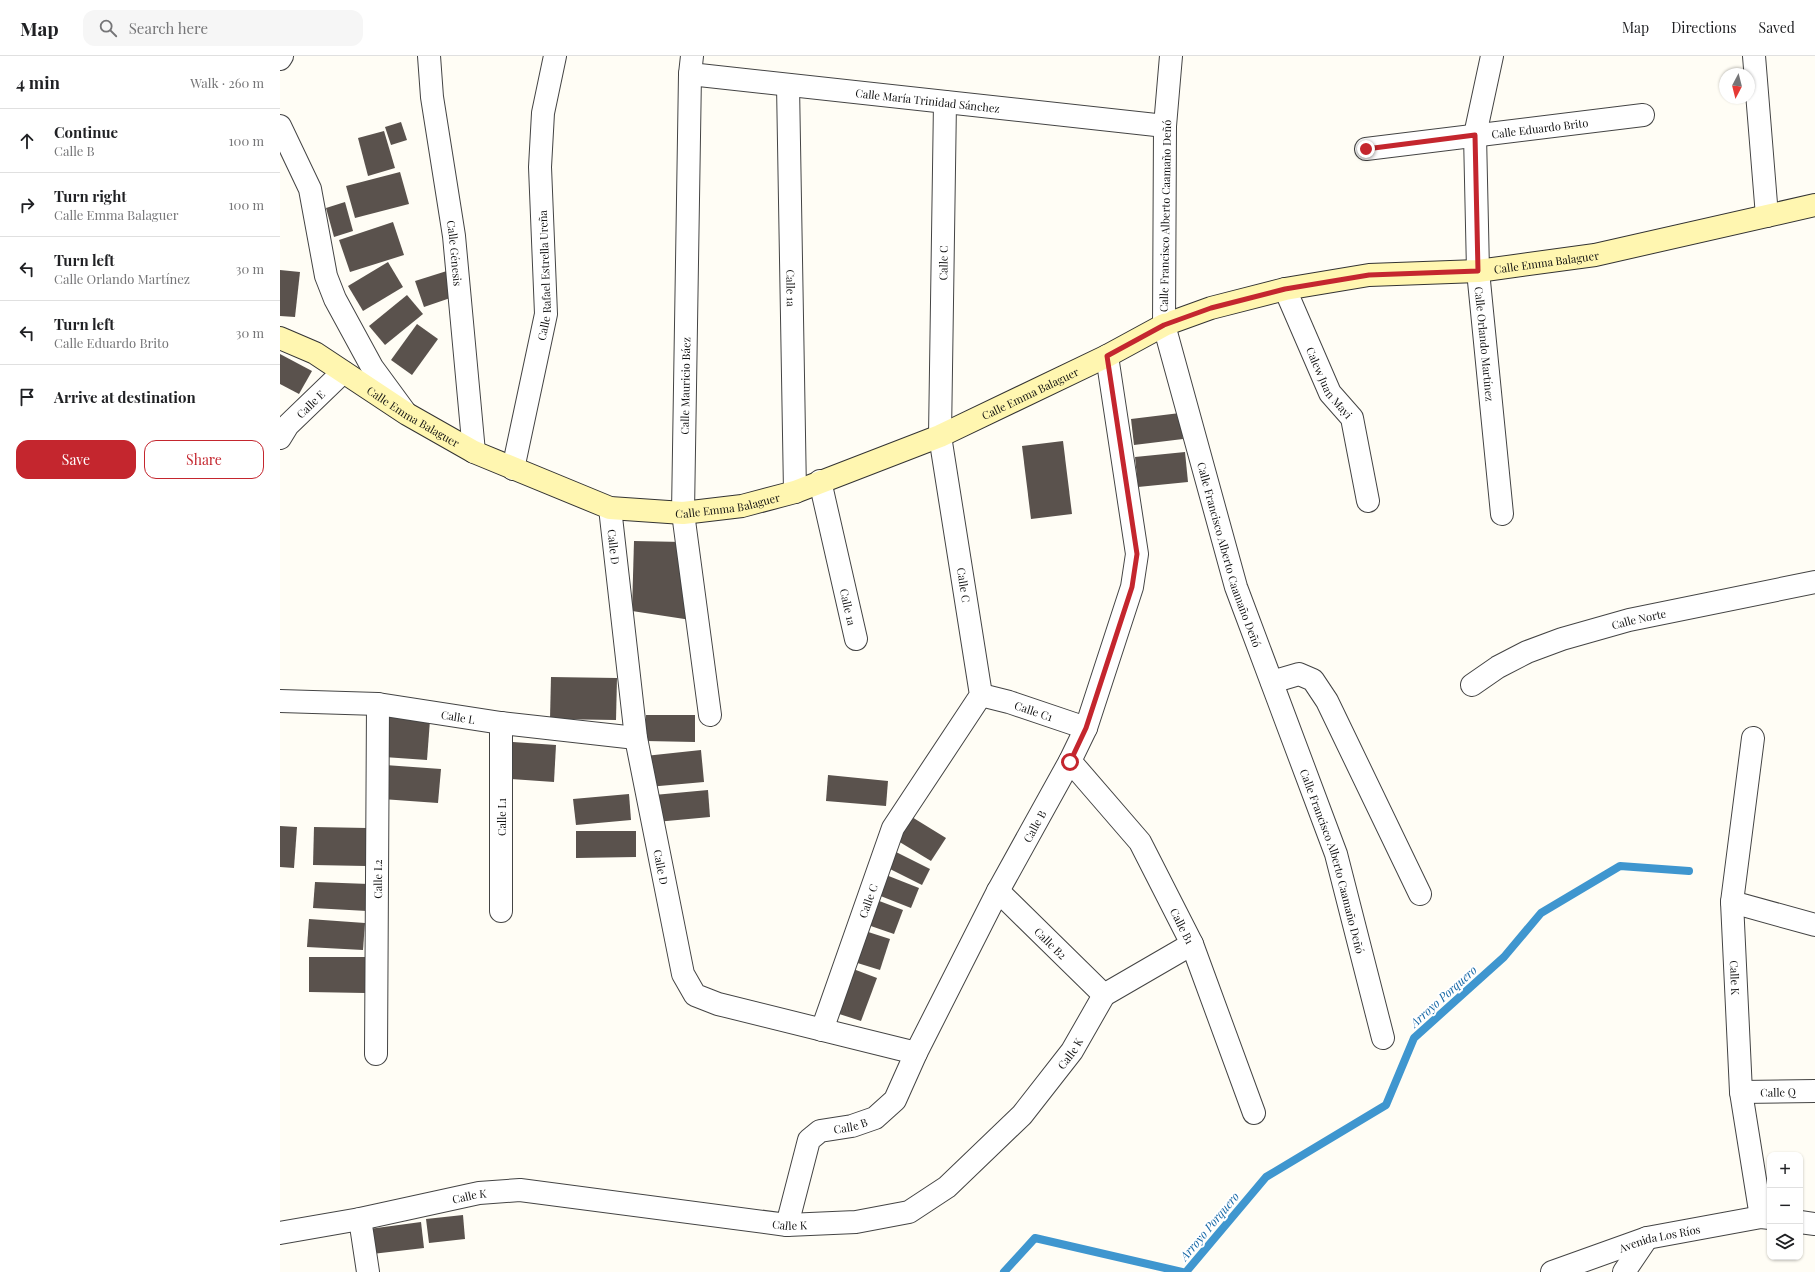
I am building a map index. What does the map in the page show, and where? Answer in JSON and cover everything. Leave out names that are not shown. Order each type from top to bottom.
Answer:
[{"type":"street","name":"Calle Génesis","points":[[430,56],[432,97],[454,236],[474,452]]},
{"type":"street","name":"Calle Rafael Estrella Ureña","points":[[513,469],[546,314],[540,167],[543,113],[555,56]]},
{"type":"street","name":"Calle Francisco Alberto Caamaño Deñó","points":[[1171,56],[1165,126],[1164,325],[1236,586],[1336,854],[1383,1038]]},
{"type":"street","name":"Calle Orlando Martínez","points":[[1492,56],[1475,135],[1478,271],[1502,514]]},
{"type":"street","points":[[1754,56],[1767,216]]},
{"type":"street","name":"Calle María Trinidad Sánchez","points":[[691,65],[788,85],[1165,126]]},
{"type":"street","name":"Calle Mauricio Báez","points":[[691,65],[683,513],[710,715]]},
{"type":"street","name":"Calle 1a","points":[[788,85],[795,492]]},
{"type":"street","name":"Calle C","points":[[822,1030],[893,828],[981,695],[940,436],[945,102]]},
{"type":"street","name":"Calle Eduardo Brito","points":[[1366,149],[1643,115]]},
{"type":"street","points":[[280,126],[310,189],[326,276],[335,299],[372,366],[407,414]]},
{"type":"street","name":"Calle Emma Balaguer","points":[[280,338],[315,353],[407,414],[474,452],[513,469],[610,508],[683,513],[742,506],[795,492],[820,481],[940,436],[1107,356],[1164,325],[1211,308],[1285,289],[1369,275],[1478,271],[1594,256],[1815,205]]},
{"type":"street","name":"Calew Juan Mayi","points":[[1285,289],[1330,393],[1352,418],[1368,501]]},
{"type":"street","name":"Calle B","points":[[787,1225],[809,1140],[820,1131],[852,1126],[875,1118],[895,1100],[916,1053],[998,891],[1070,762],[1086,728],[1132,587],[1137,554],[1107,356]]},
{"type":"street","name":"Calle E","points":[[280,438],[288,425],[343,372]]},
{"type":"street","name":"Calle 1a","points":[[820,481],[856,639]]},
{"type":"street","name":"Calle D","points":[[610,508],[636,738],[678,956],[683,974],[695,995],[718,1004],[916,1053]]},
{"type":"street","name":"Calle Norte","points":[[1472,685],[1498,667],[1527,652],[1562,639],[1629,620],[1815,582]]},
{"type":"street","points":[[1272,682],[1299,674],[1313,680],[1327,701],[1420,894]]},
{"type":"street","name":"Calle C1","points":[[981,695],[1086,728]]},
{"type":"street","name":"Calle L","points":[[280,701],[378,704],[501,723],[636,738]]},
{"type":"street","name":"Calle L2","points":[[376,1054],[378,704]]},
{"type":"street","name":"Calle L1","points":[[501,723],[501,911]]},
{"type":"street","name":"Calle K","points":[[1753,738],[1732,902],[1741,1092],[1766,1218]]},
{"type":"street","name":"Calle B1","points":[[1070,762],[1140,842],[1192,944],[1254,1113]]},
{"type":"street","name":"Calle B2","points":[[998,891],[1104,995]]},
{"type":"street","points":[[1732,902],[1815,925]]},
{"type":"street","points":[[1104,995],[1192,944]]},
{"type":"street","name":"Calle K","points":[[280,1233],[360,1219],[479,1193],[520,1190],[787,1225],[856,1222],[909,1212],[947,1187],[1022,1115],[1072,1051],[1104,995]]},
{"type":"street","name":"Calle Q","points":[[1741,1092],[1815,1091]]},
{"type":"street","name":"Avenida Los Ríos","points":[[1552,1272],[1646,1238],[1766,1218]]},
{"type":"street","points":[[360,1219],[368,1272]]},
{"type":"street","points":[[1803,1222],[1815,1224]]},
{"type":"street","points":[[1624,1272],[1646,1238]]},
{"type":"building","points":[[401,122],[407,140],[391,145],[385,127]]},
{"type":"building","points":[[384,131],[395,168],[368,176],[358,138]]},
{"type":"building","points":[[400,172],[409,204],[355,218],[346,186]]},
{"type":"building","points":[[345,202],[353,231],[334,237],[326,208]]},
{"type":"building","points":[[393,222],[404,255],[350,272],[339,240]]},
{"type":"building","points":[[388,262],[403,287],[363,311],[348,286]]},
{"type":"building","points":[[280,270],[300,272],[295,317],[280,316]]},
{"type":"building","points":[[450,270],[459,295],[424,307],[415,281]]},
{"type":"building","points":[[407,295],[423,314],[385,345],[369,326]]},
{"type":"building","points":[[417,324],[438,339],[412,375],[391,360]]},
{"type":"building","points":[[280,354],[312,371],[299,394],[280,384]]},
{"type":"building","points":[[1180,413],[1183,439],[1134,445],[1131,419]]},
{"type":"building","points":[[1063,441],[1072,514],[1031,519],[1022,446]]},
{"type":"building","points":[[1185,452],[1188,482],[1138,487],[1135,457]]},
{"type":"building","points":[[634,541],[683,542],[691,620],[632,611]]},
{"type":"building","points":[[551,677],[617,678],[616,720],[550,719]]},
{"type":"building","points":[[646,715],[695,715],[695,742],[646,741]]},
{"type":"building","points":[[387,717],[430,720],[427,760],[384,757]]},
{"type":"building","points":[[513,742],[556,745],[554,782],[511,779]]},
{"type":"building","points":[[701,750],[704,782],[648,787],[645,756]]},
{"type":"building","points":[[385,765],[441,769],[438,803],[382,799]]},
{"type":"building","points":[[828,775],[888,781],[886,806],[826,801]]},
{"type":"building","points":[[708,790],[710,817],[656,822],[654,795]]},
{"type":"building","points":[[629,794],[631,820],[576,825],[573,799]]},
{"type":"building","points":[[907,814],[946,838],[931,861],[893,838]]},
{"type":"building","points":[[280,826],[297,827],[294,868],[280,867]]},
{"type":"building","points":[[314,827],[367,828],[366,866],[313,865]]},
{"type":"building","points":[[576,831],[636,831],[636,857],[576,858]]},
{"type":"building","points":[[890,849],[930,869],[922,885],[882,865]]},
{"type":"building","points":[[881,873],[919,888],[911,908],[873,893]]},
{"type":"building","points":[[315,882],[369,884],[367,911],[313,908]]},
{"type":"building","points":[[874,899],[903,910],[894,934],[865,924]]},
{"type":"building","points":[[309,919],[365,923],[363,950],[307,947]]},
{"type":"building","points":[[862,930],[890,939],[880,970],[851,961]]},
{"type":"building","points":[[309,957],[365,957],[365,993],[309,992]]},
{"type":"building","points":[[848,967],[877,978],[861,1021],[833,1012]]},
{"type":"building","points":[[463,1215],[465,1239],[429,1243],[426,1219]]},
{"type":"building","points":[[421,1222],[424,1248],[372,1254],[369,1229]]},
{"type":"waterway","name":"Arroyo Porquero","points":[[1186,1272],[1266,1177],[1386,1105],[1414,1038],[1504,957],[1541,913],[1620,866],[1689,871]]},
{"type":"waterway","name":"Arroyo Porquero","points":[[1004,1272],[1035,1238],[1182,1272]]},
{"type":"route","points":[[1070,762],[1086,728],[1132,587],[1137,554],[1107,356],[1164,325],[1211,308],[1285,289],[1369,275],[1478,271],[1475,135],[1366,149]]}]
